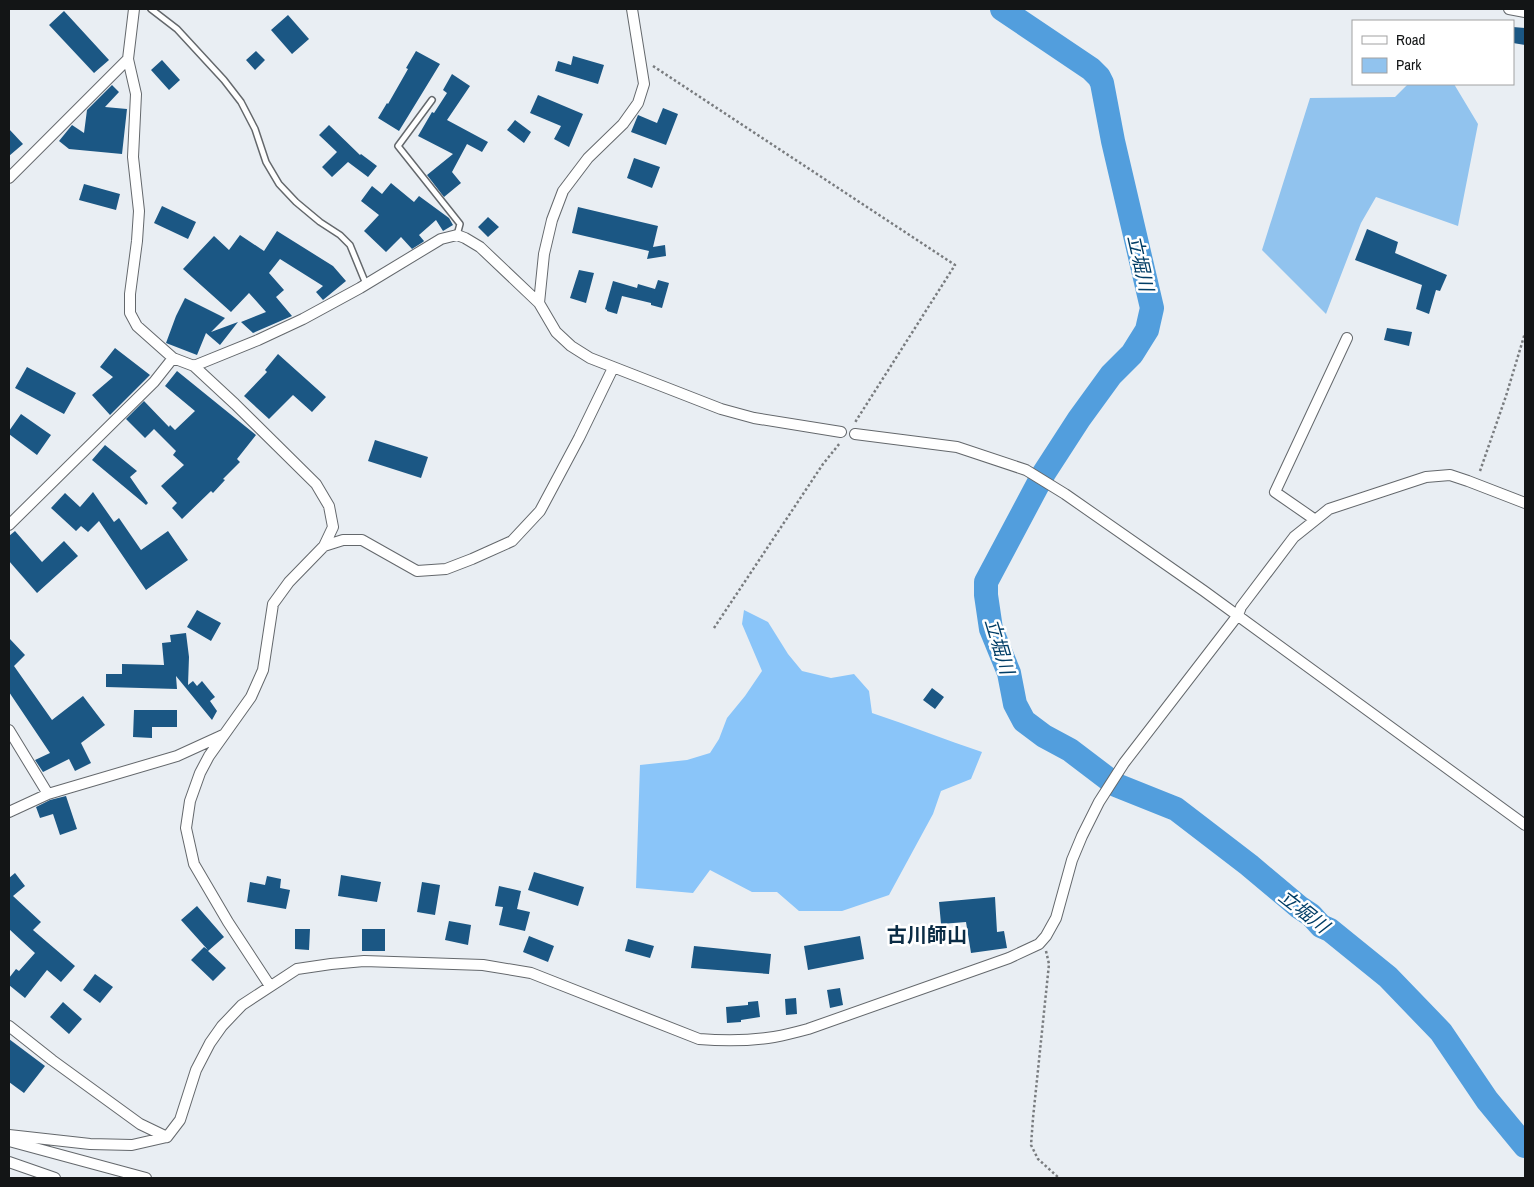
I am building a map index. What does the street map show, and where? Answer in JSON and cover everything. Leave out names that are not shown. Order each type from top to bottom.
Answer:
[{"type":"street","points":[[134,9],[128,59],[136,94],[133,158],[139,211],[130,294],[130,313],[137,326],[173,358],[194,366],[235,404],[316,484],[330,506],[332,527],[324,546],[289,582],[273,604],[263,670],[251,697],[209,756],[200,773],[190,801],[186,828],[194,864],[228,922],[270,986]]},
{"type":"street","points":[[539,303],[544,254],[552,220],[563,191],[588,158],[623,124],[638,103],[644,84],[632,9]]},
{"type":"street","points":[[1509,9],[1525,12]]},
{"type":"street","points":[[9,178],[128,59]]},
{"type":"street","points":[[194,366],[276,332],[366,284],[441,239],[457,235],[466,238],[480,248],[539,303],[556,332],[570,346],[590,358],[721,409],[841,437]]},
{"type":"street","points":[[1314,520],[1275,492],[1347,338]]},
{"type":"street","points":[[9,526],[154,382],[173,358]]},
{"type":"street","points":[[324,546],[343,540],[362,540],[417,572],[446,569],[512,541],[540,511],[579,438],[613,368]]},
{"type":"street","points":[[853,430],[957,447],[1026,470],[1065,494],[1238,615],[1525,825]]},
{"type":"street","points":[[9,1135],[90,1144],[132,1145],[167,1137],[180,1120],[196,1070],[210,1043],[222,1026],[242,1006],[297,969],[364,961],[483,964],[531,973],[699,1039],[747,1040],[774,1037],[808,1029],[1009,958],[1039,944],[1046,936],[1056,918],[1072,860],[1099,802],[1124,763],[1238,615],[1241,607],[1294,537],[1329,509],[1426,477],[1450,475],[1468,480],[1525,503]]},
{"type":"street","points":[[9,730],[48,794]]},
{"type":"street","points":[[9,812],[48,794],[176,756],[224,735]]},
{"type":"street","points":[[9,1026],[140,1124],[167,1137]]},
{"type":"street","points":[[9,1141],[146,1178]]},
{"type":"street","points":[[9,1162],[55,1178]]},
{"type":"lane","points":[[152,9],[177,29],[224,80],[255,129],[266,162],[279,184],[296,202],[320,222],[340,235],[350,245],[366,284]]},
{"type":"lane","points":[[432,100],[398,146],[460,224],[457,235]]},
{"type":"path","points":[[640,57],[955,264],[853,430]]},
{"type":"path","points":[[1480,471],[1525,333]]},
{"type":"path","points":[[714,628],[841,437]]},
{"type":"path","points":[[1039,944],[1046,950],[1049,964],[1031,1145],[1038,1159],[1058,1178]]},
{"type":"green space","points":[[1407,85],[1455,85],[1478,124],[1458,226],[1376,197],[1361,223],[1326,314],[1262,250],[1310,98],[1395,97]]},
{"type":"shaded area","points":[[744,610],[768,622],[788,654],[802,671],[831,678],[854,674],[869,691],[872,713],[982,752],[971,779],[941,791],[933,814],[889,895],[842,911],[799,911],[777,892],[752,892],[710,870],[693,893],[636,888],[640,765],[687,760],[710,753],[719,739],[727,718],[762,671],[742,624]]},
{"type":"building","points":[[64,11],[109,60],[94,73],[49,25]]},
{"type":"building","points":[[288,15],[309,39],[292,54],[271,30]]},
{"type":"building","points":[[1514,27],[1525,28],[1525,45],[1514,43]]},
{"type":"building","points":[[256,51],[265,60],[255,70],[246,60]]},
{"type":"building","points":[[416,51],[440,64],[399,131],[378,118],[408,69],[406,68]]},
{"type":"building","points":[[573,56],[604,65],[598,84],[555,71],[558,61],[571,65]]},
{"type":"building","points":[[162,60],[180,80],[169,90],[151,70]]},
{"type":"building","points":[[452,74],[470,86],[447,120],[488,142],[482,152],[467,144],[452,172],[461,183],[444,197],[427,175],[453,154],[418,136],[432,112],[434,113],[447,93],[443,90]]},
{"type":"building","points":[[112,85],[119,92],[105,107],[127,109],[122,154],[69,149],[59,141],[72,125],[84,133],[87,110]]},
{"type":"building","points":[[538,95],[583,114],[569,147],[554,139],[561,126],[530,113]]},
{"type":"building","points":[[663,108],[678,114],[666,145],[631,132],[638,115],[657,123]]},
{"type":"building","points":[[515,120],[531,132],[524,143],[507,130]]},
{"type":"building","points":[[329,125],[360,155],[377,166],[368,177],[348,162],[332,177],[322,167],[337,152],[319,135]]},
{"type":"building","points":[[9,129],[23,144],[9,156]]},
{"type":"building","points":[[634,158],[660,167],[652,188],[627,178]]},
{"type":"building","points":[[391,183],[414,202],[419,196],[449,218],[453,225],[443,231],[436,220],[419,235],[423,242],[412,249],[401,237],[386,252],[364,231],[379,215],[361,201],[372,186],[382,194]]},
{"type":"building","points":[[84,184],[120,194],[116,210],[79,200]]},
{"type":"building","points":[[162,206],[196,222],[188,239],[154,223]]},
{"type":"building","points":[[578,207],[658,226],[653,247],[665,245],[666,256],[647,259],[649,251],[572,233]]},
{"type":"building","points":[[488,217],[499,227],[488,237],[478,227]]},
{"type":"building","points":[[1367,229],[1398,242],[1395,253],[1447,275],[1440,291],[1436,290],[1429,314],[1416,309],[1422,285],[1355,260]]},
{"type":"building","points":[[277,231],[333,266],[346,281],[323,300],[316,292],[323,286],[280,259],[269,273],[284,290],[276,297],[292,316],[253,333],[241,322],[266,312],[249,293],[231,312],[183,269],[214,236],[229,250],[240,235],[264,251]]},
{"type":"building","points":[[579,270],[594,273],[586,303],[570,298]]},
{"type":"building","points":[[658,280],[669,283],[662,308],[651,305],[651,303],[622,296],[617,314],[605,309],[613,281],[637,288],[638,284],[655,289]]},
{"type":"building","points":[[185,298],[225,318],[211,332],[238,322],[220,345],[206,333],[197,355],[166,343]]},
{"type":"building","points":[[1387,328],[1412,332],[1409,346],[1384,340]]},
{"type":"building","points":[[115,348],[150,375],[110,415],[92,395],[113,377],[100,367]]},
{"type":"building","points":[[278,354],[326,397],[312,412],[293,395],[269,419],[244,396],[267,372],[265,370]]},
{"type":"building","points":[[27,367],[76,393],[64,414],[15,388]]},
{"type":"building","points":[[177,371],[256,435],[237,459],[240,462],[223,479],[225,480],[213,493],[211,491],[182,519],[172,508],[177,503],[161,486],[184,465],[173,455],[176,451],[154,429],[145,438],[126,419],[144,401],[169,427],[170,425],[175,430],[195,411],[165,386]]},
{"type":"building","points":[[21,414],[51,435],[37,455],[9,434],[9,431]]},
{"type":"building","points":[[375,440],[428,457],[421,478],[368,461]]},
{"type":"building","points":[[105,445],[137,471],[130,477],[148,503],[146,505],[92,460]]},
{"type":"building","points":[[93,492],[114,522],[119,518],[141,550],[168,531],[188,560],[146,590],[99,521],[88,532],[81,526],[76,531],[51,508],[65,493],[80,507]]},
{"type":"building","points":[[15,531],[42,562],[64,541],[78,556],[37,593],[9,561],[9,536]]},
{"type":"building","points":[[197,610],[221,623],[211,641],[187,627]]},
{"type":"building","points":[[186,633],[189,657],[188,685],[193,681],[197,686],[202,681],[215,697],[210,701],[217,711],[212,720],[176,676],[177,689],[106,687],[106,674],[122,674],[122,664],[164,665],[162,643],[171,642],[170,635]]},
{"type":"building","points":[[9,638],[25,655],[14,666],[52,720],[83,696],[105,725],[81,743],[91,763],[75,771],[69,759],[43,772],[35,760],[50,753],[9,692]]},
{"type":"building","points":[[932,688],[944,697],[935,709],[923,700]]},
{"type":"building","points":[[134,710],[177,710],[177,727],[152,727],[152,738],[133,737]]},
{"type":"building","points":[[66,796],[77,829],[60,835],[53,814],[40,818],[36,807],[50,800]]},
{"type":"building","points":[[534,872],[584,887],[578,906],[528,890]]},
{"type":"building","points":[[15,873],[25,886],[13,896],[41,922],[33,930],[75,966],[61,982],[47,970],[25,998],[9,985],[9,978],[16,969],[19,971],[35,953],[9,929],[9,878]]},
{"type":"building","points":[[341,875],[381,882],[377,902],[338,896]]},
{"type":"building","points":[[267,876],[281,879],[280,888],[290,890],[286,909],[247,902],[250,882],[265,885]]},
{"type":"building","points":[[422,882],[440,885],[435,915],[417,912]]},
{"type":"building","points":[[499,886],[521,891],[517,909],[530,912],[525,931],[499,925],[503,907],[495,906]]},
{"type":"building","points":[[995,897],[997,932],[1004,931],[1007,948],[971,953],[966,922],[941,924],[939,902]]},
{"type":"building","points":[[197,906],[224,937],[208,951],[226,968],[213,981],[191,960],[204,947],[208,950],[181,920]]},
{"type":"building","points":[[449,921],[471,925],[468,945],[445,940]]},
{"type":"building","points":[[295,929],[310,929],[309,950],[295,949]]},
{"type":"building","points":[[362,929],[385,929],[385,951],[362,951]]},
{"type":"building","points":[[529,936],[554,946],[548,962],[523,952]]},
{"type":"building","points":[[860,936],[864,959],[808,970],[804,946]]},
{"type":"building","points":[[628,939],[654,946],[650,958],[625,951]]},
{"type":"building","points":[[694,946],[771,954],[769,974],[691,968]]},
{"type":"building","points":[[95,974],[113,987],[100,1003],[83,990]]},
{"type":"building","points":[[840,988],[843,1005],[830,1008],[827,990]]},
{"type":"building","points":[[796,998],[797,1014],[786,1015],[785,999]]},
{"type":"building","points":[[758,1001],[760,1017],[741,1020],[741,1022],[727,1023],[726,1007],[748,1005],[748,1002]]},
{"type":"building","points":[[63,1002],[82,1019],[69,1034],[50,1017]]},
{"type":"building","points":[[9,1039],[45,1066],[24,1093],[9,1082]]},
{"type":"waterway","name":"立堀川","points":[[1002,9],[1091,69],[1099,77],[1102,83],[1113,141],[1152,308],[1147,330],[1132,354],[1111,375],[1079,419],[1044,473],[986,582],[991,629],[1009,673],[1015,704],[1024,721],[1044,736],[1070,750],[1116,785],[1176,809],[1311,915],[1321,926],[1330,930],[1388,977],[1441,1032],[1487,1100],[1525,1146]]},
{"type":"district","name":"古川師山","points":[[927,934]]}]
